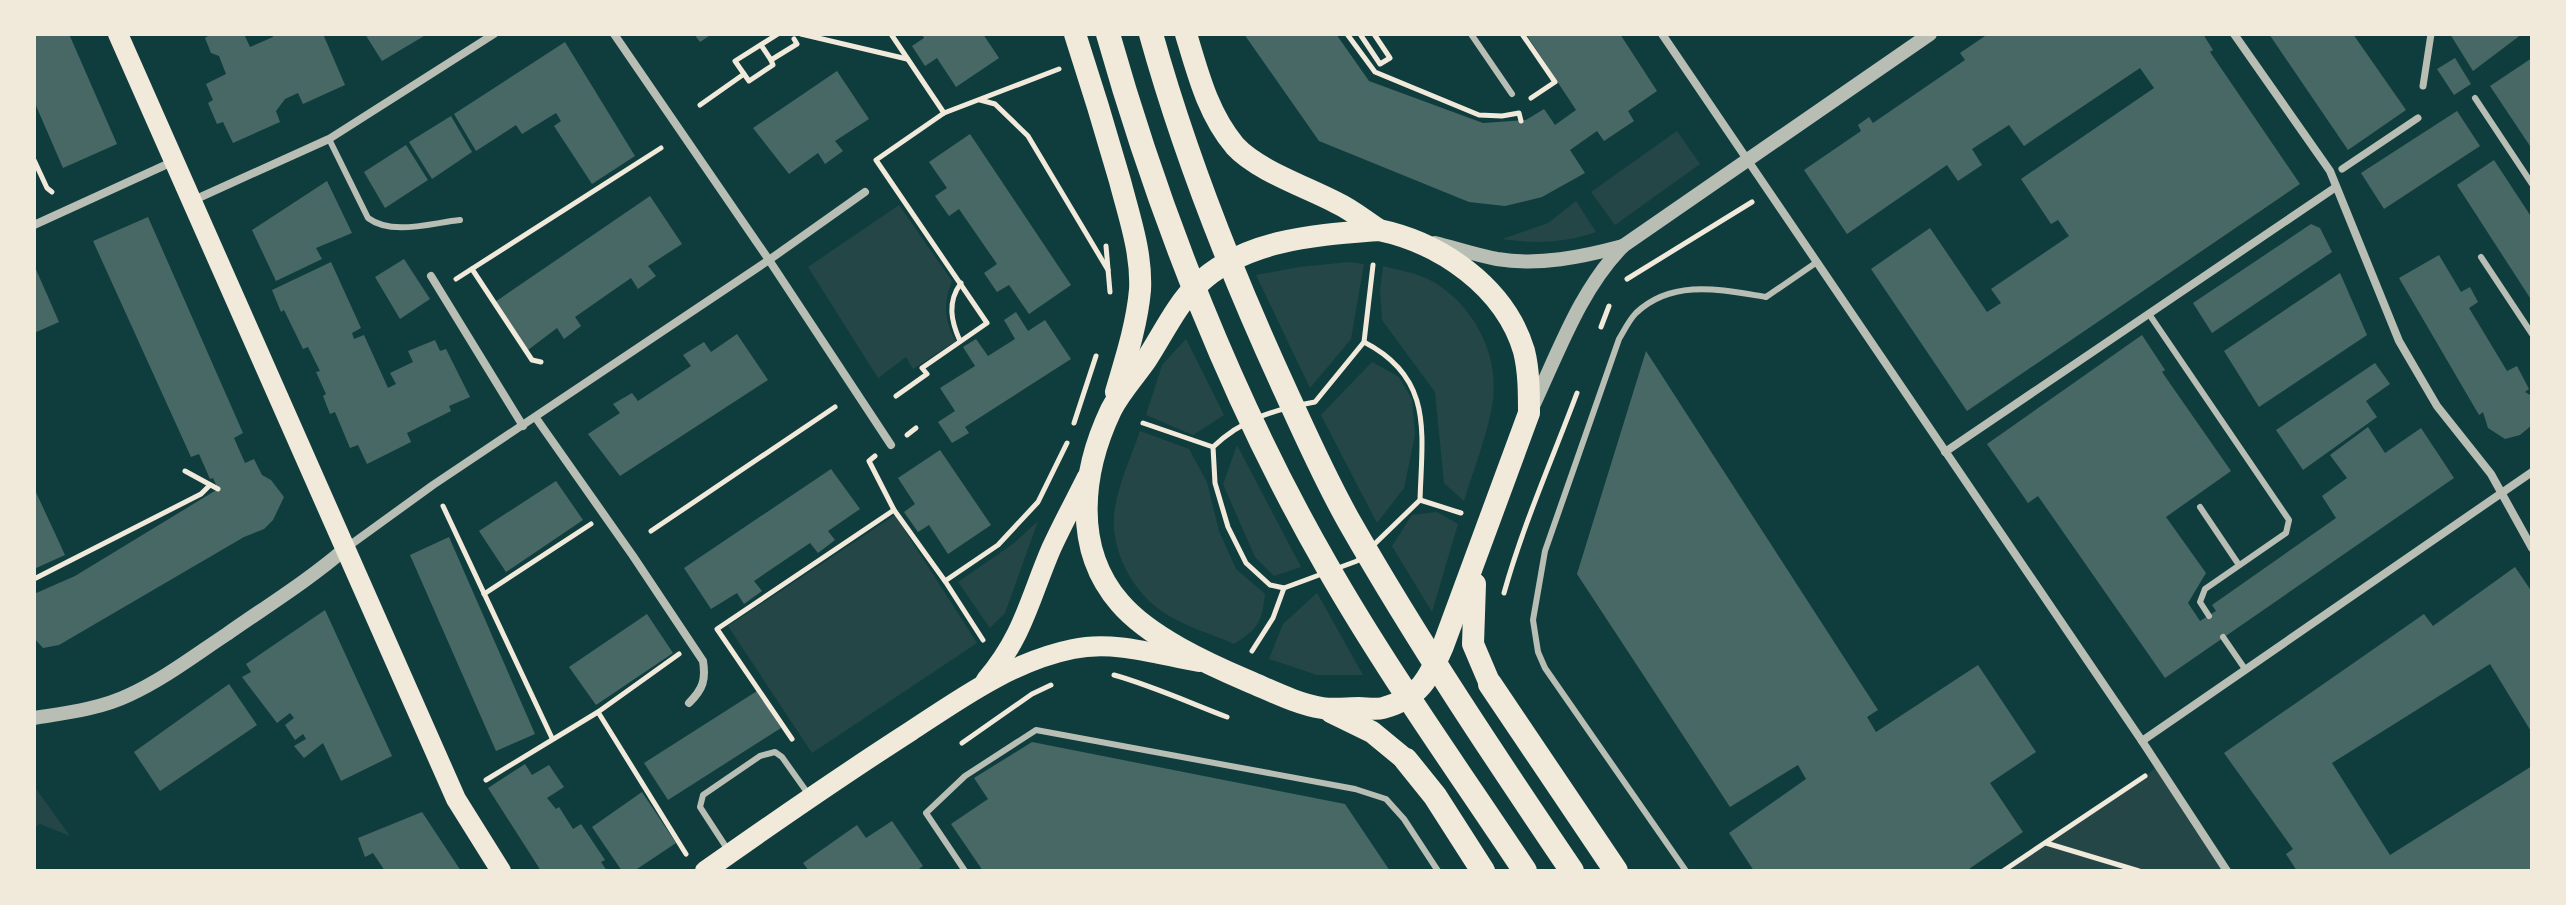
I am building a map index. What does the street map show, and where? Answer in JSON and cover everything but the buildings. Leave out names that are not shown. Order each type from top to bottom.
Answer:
[{"type":"highway","points":[[1075,34],[1100,112],[1139,264],[1140,288],[1135,325],[1112,408],[1088,476],[1086,518],[1101,574],[1120,604],[1159,635],[1204,663],[1289,698],[1323,708],[1372,732],[1406,760],[1435,796],[1483,871]]},
{"type":"highway","points":[[1108,34],[1165,211],[1227,364],[1274,467],[1326,565],[1393,674],[1525,871]]},
{"type":"highway","points":[[1151,34],[1210,210],[1255,325],[1348,520],[1418,637],[1572,871]]},
{"type":"highway","points":[[1186,34],[1204,94],[1220,125],[1237,148],[1279,176],[1339,203],[1379,230]]},
{"type":"highway","points":[[1112,408],[1195,286],[1217,269],[1253,251],[1285,242],[1379,230],[1408,236],[1471,272],[1494,296],[1523,351],[1529,413],[1428,679],[1410,696],[1381,708],[1323,708]]},
{"type":"highway","points":[[1478,551],[1472,609],[1473,644],[1490,684],[1616,871]]},
{"type":"main road","points":[[118,34],[456,799],[501,871]]},
{"type":"main road","points":[[984,683],[1001,664],[1020,631],[1050,551],[1088,476]]},
{"type":"main road","points":[[698,866],[730,853],[984,683],[1037,660],[1074,649],[1111,646],[1204,663]]},
{"type":"street","points":[[193,200],[329,139],[494,34]]},
{"type":"street","points":[[614,34],[891,445]]},
{"type":"street","points":[[1662,34],[2227,871]]},
{"type":"street","points":[[1529,413],[1589,289],[1603,267],[1623,246],[1930,34]]},
{"type":"street","points":[[2234,34],[2330,171],[2399,341],[2437,406],[2482,461],[2532,548]]},
{"type":"street","points":[[2423,86],[2431,34]]},
{"type":"street","points":[[2342,169],[2418,118]]},
{"type":"street","points":[[34,225],[175,161]]},
{"type":"street","points":[[1945,452],[2336,187]]},
{"type":"street","points":[[34,718],[99,706],[128,696],[169,672],[326,565],[433,485],[865,192]]},
{"type":"street","points":[[1408,236],[1496,259],[1521,261],[1559,259],[1623,246]]},
{"type":"street","points":[[431,276],[523,426]]},
{"type":"street","points":[[536,418],[703,661],[706,676],[701,691],[689,703]]},
{"type":"street","points":[[2142,741],[2532,472]]},
{"type":"lane","points":[[1471,34],[1512,94]]},
{"type":"lane","points":[[2475,98],[2532,184]]},
{"type":"lane","points":[[329,139],[368,218],[375,223],[391,228],[460,220]]},
{"type":"lane","points":[[2481,257],[2532,334]]},
{"type":"lane","points":[[1686,871],[1545,668],[1538,652],[1533,620],[1545,551],[1619,339],[1635,314],[1664,294],[1708,287],[1766,297],[1817,262]]},
{"type":"lane","points":[[2149,314],[2289,520],[2286,533],[2205,589],[2200,602],[2209,616]]},
{"type":"lane","points":[[2200,507],[2239,565]]},
{"type":"lane","points":[[2223,637],[2245,669]]},
{"type":"lane","points":[[965,871],[926,813],[965,776],[1036,730],[1355,789],[1386,799],[1404,819],[1438,871]]},
{"type":"lane","points":[[730,853],[700,807],[703,795],[760,756],[775,752],[782,757],[810,797]]},
{"type":"path","points":[[761,45],[773,65],[749,81],[735,61],[778,34]]},
{"type":"path","points":[[771,60],[797,44],[792,36],[801,34],[907,59]]},
{"type":"path","points":[[891,34],[944,113]]},
{"type":"path","points":[[1347,34],[1375,72],[1445,106],[1479,115],[1519,113],[1521,121]]},
{"type":"path","points":[[1360,34],[1380,64],[1390,58],[1374,34]]},
{"type":"path","points":[[1512,94],[1527,99],[1556,82],[1522,34]]},
{"type":"path","points":[[896,396],[927,374],[922,368],[987,323],[876,160],[944,113],[1071,64]]},
{"type":"path","points":[[700,105],[744,74]]},
{"type":"path","points":[[979,100],[995,104],[1028,136],[1109,272]]},
{"type":"path","points":[[451,282],[661,148]]},
{"type":"path","points":[[34,160],[52,192]]},
{"type":"path","points":[[1364,342],[1373,265]]},
{"type":"path","points":[[472,269],[532,360],[541,362]]},
{"type":"path","points":[[960,341],[954,328],[951,307],[954,293],[961,283]]},
{"type":"path","points":[[945,581],[998,545],[1038,502],[1072,435],[1079,401],[1099,346]]},
{"type":"path","points":[[651,531],[835,407]]},
{"type":"path","points":[[1143,423],[1213,447]]},
{"type":"path","points":[[916,428],[869,461],[894,510],[984,642]]},
{"type":"path","points":[[185,471],[218,489]]},
{"type":"path","points":[[34,579],[201,494],[210,485]]},
{"type":"path","points":[[1420,500],[1461,513]]},
{"type":"path","points":[[443,506],[552,738]]},
{"type":"path","points":[[793,739],[717,629],[894,510]]},
{"type":"path","points":[[484,594],[598,519]]},
{"type":"path","points":[[1252,651],[1273,618],[1284,588]]},
{"type":"path","points":[[486,780],[598,712],[686,649]]},
{"type":"path","points":[[1103,674],[1141,683],[1227,717]]},
{"type":"path","points":[[962,743],[1032,694],[1062,680]]},
{"type":"path","points":[[598,712],[698,866]]},
{"type":"path","points":[[2003,871],[2159,766]]},
{"type":"path","points":[[2045,843],[2139,871]]},
{"type":"shaded area","points":[[1677,131],[1700,164],[1615,225],[1591,192]]},
{"type":"shaded area","points":[[1576,201],[1596,232],[1549,242],[1502,239],[1548,223]]},
{"type":"shaded area","points":[[899,205],[952,281],[946,311],[956,341],[913,369],[906,357],[878,378],[808,267]]},
{"type":"shaded area","points":[[1349,262],[1364,264],[1351,339],[1310,388],[1256,275]]},
{"type":"shaded area","points":[[1383,266],[1425,278],[1445,290],[1470,315],[1487,347],[1492,364],[1493,400],[1464,501],[1444,483],[1435,392],[1382,320],[1380,291]]},
{"type":"shaded area","points":[[1186,339],[1224,415],[1193,435],[1146,415],[1162,365]]},
{"type":"shaded area","points":[[1372,362],[1399,377],[1412,399],[1415,435],[1404,488],[1377,523],[1321,415]]},
{"type":"shaded area","points":[[1140,431],[1189,449],[1207,482],[1219,531],[1236,569],[1265,594],[1257,624],[1234,644],[1166,614],[1143,594],[1125,568],[1115,538],[1115,508]]},
{"type":"shaded area","points":[[1237,445],[1301,567],[1274,576],[1255,557],[1223,484]]},
{"type":"shaded area","points":[[1437,512],[1458,524],[1432,612],[1392,546],[1412,515]]},
{"type":"shaded area","points":[[895,515],[977,643],[812,753],[728,626]]},
{"type":"shaded area","points":[[1038,521],[1005,613],[990,628],[958,582],[1013,544]]},
{"type":"shaded area","points":[[1317,593],[1363,675],[1317,675],[1269,659],[1283,624]]},
{"type":"shaded area","points":[[2159,766],[2227,871],[2014,871],[2011,866]]},
{"type":"shaded area","points":[[34,786],[70,836],[40,824],[34,827]]}]
